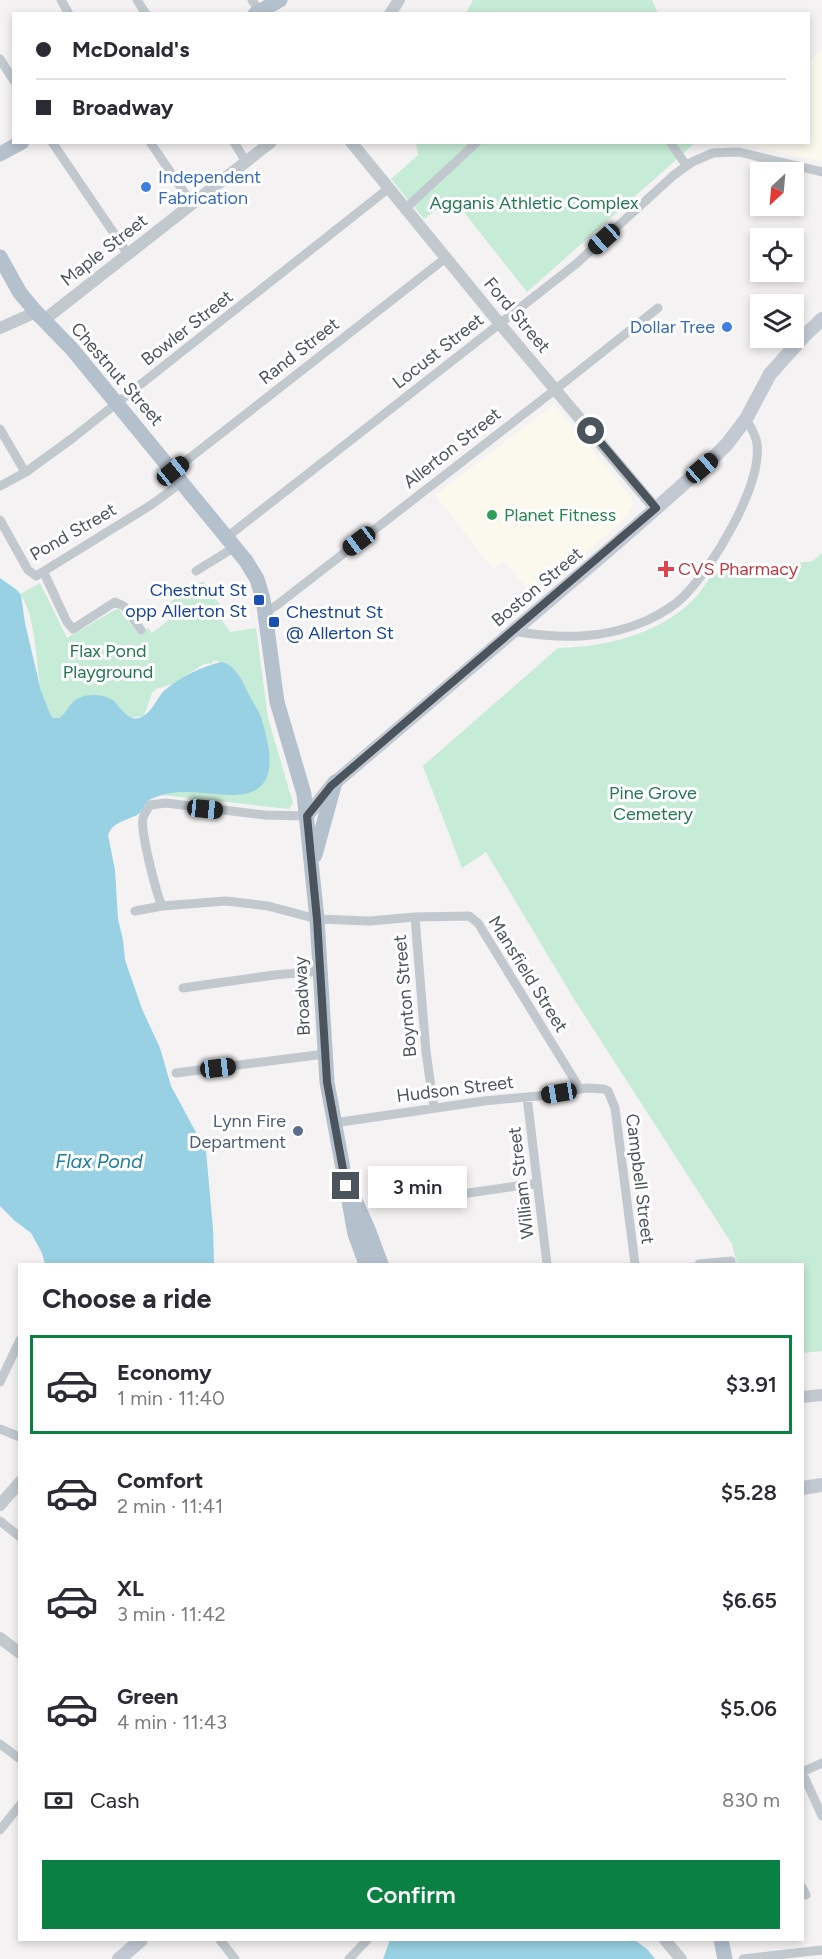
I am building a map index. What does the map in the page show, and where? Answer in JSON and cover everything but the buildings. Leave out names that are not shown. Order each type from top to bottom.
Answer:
[{"type":"main road","points":[[256,8],[280,0]]},
{"type":"main road","points":[[0,154],[18,144]]},
{"type":"main road","name":"Chestnut Street","points":[[0,257],[20,293],[117,404],[231,542],[257,579],[264,599],[277,702],[302,786],[307,816]]},
{"type":"main road","name":"Boston Street","points":[[307,816],[335,782],[656,508],[726,445],[746,418],[770,374],[822,319]]},
{"type":"main road","points":[[312,870],[335,782]]},
{"type":"main road","name":"Broadway","points":[[307,816],[317,919],[327,1082],[355,1233],[366,1263]]},
{"type":"main road","name":"Broadway","points":[[343,1174],[381,1263]]},
{"type":"main road","points":[[804,1488],[822,1485]]},
{"type":"main road","points":[[119,1959],[140,1941]]},
{"type":"main road","points":[[721,1941],[725,1959]]},
{"type":"street","points":[[0,59],[12,78]]},
{"type":"street","points":[[53,144],[128,254]]},
{"type":"street","points":[[151,144],[192,204]]},
{"type":"street","points":[[235,144],[246,162]]},
{"type":"street","name":"Maple Street","points":[[0,328],[40,316],[128,254],[268,144]]},
{"type":"street","name":"Ford Street","points":[[353,144],[656,508]]},
{"type":"street","points":[[406,208],[475,144]]},
{"type":"street","points":[[672,144],[689,164],[713,153],[739,153],[822,172]]},
{"type":"street","name":"Locust Street","points":[[196,571],[576,264],[689,164]]},
{"type":"street","name":"Bowler Street","points":[[0,486],[25,472],[117,404],[389,188]]},
{"type":"street","name":"Rand Street","points":[[177,477],[447,258]]},
{"type":"street","name":"Allerton Street","points":[[265,613],[658,308]]},
{"type":"street","points":[[513,631],[572,638],[604,633],[648,620],[683,597],[726,538],[749,491],[755,467],[757,442],[746,418]]},
{"type":"street","points":[[0,429],[25,472]]},
{"type":"street","name":"Pond Street","points":[[0,520],[28,570],[36,576],[151,505],[177,477]]},
{"type":"street","points":[[44,573],[67,622],[73,629],[115,603],[124,606],[141,630]]},
{"type":"street","points":[[162,906],[145,842],[143,818],[150,805],[166,803],[265,815],[307,816]]},
{"type":"street","name":"Mansfield Street","points":[[135,911],[162,906],[226,901],[268,906],[317,919],[370,921],[465,915],[473,918],[580,1089]]},
{"type":"street","name":"Boynton Street","points":[[415,917],[426,1052],[434,1108]]},
{"type":"street","points":[[183,988],[320,971]]},
{"type":"street","points":[[176,1073],[325,1054]]},
{"type":"street","name":"Hudson Street","points":[[334,1123],[580,1089]]},
{"type":"street","name":"Campbell Street","points":[[580,1089],[604,1089],[608,1091],[612,1100],[635,1263]]},
{"type":"street","name":"William Street","points":[[527,1097],[547,1263]]},
{"type":"street","points":[[455,1195],[537,1183]]},
{"type":"street","points":[[0,1382],[18,1344]]},
{"type":"street","points":[[804,1397],[822,1395]]},
{"type":"street","points":[[0,1429],[18,1436]]},
{"type":"street","points":[[2,1499],[18,1484]]},
{"type":"street","points":[[0,1521],[18,1535]]},
{"type":"street","points":[[0,1638],[18,1652]]},
{"type":"street","points":[[0,1744],[18,1758]]},
{"type":"street","points":[[804,1771],[822,1763]]},
{"type":"street","points":[[804,1776],[822,1816]]},
{"type":"street","points":[[0,1830],[18,1808]]},
{"type":"street","points":[[221,1941],[235,1959]]},
{"type":"street","points":[[349,1959],[366,1941]]},
{"type":"street","points":[[666,1941],[681,1959]]},
{"type":"street","points":[[744,1959],[822,1950]]},
{"type":"shaded area","points":[[822,49],[822,162],[741,144],[810,144],[810,60]]},
{"type":"shaded area","points":[[554,404],[632,498],[633,504],[628,515],[536,599],[504,561],[493,569],[435,495]]},
{"type":"green space","points":[[473,0],[652,0],[658,12],[467,12]]},
{"type":"green space","name":"Agganis Athletic Complex","points":[[416,144],[694,144],[527,292],[452,197],[424,219],[391,179],[418,155]]},
{"type":"green space","name":"Pine Grove Cemetery","points":[[822,553],[822,1351],[804,1353],[804,1263],[737,1263],[732,1244],[574,999],[486,852],[462,868],[423,766],[558,648],[612,642],[646,631],[662,623],[691,602],[713,573],[813,561]]},
{"type":"green space","name":"Flax Pond Playground","points":[[203,581],[222,608],[223,622],[230,632],[256,628],[268,718],[293,803],[289,809],[162,795],[220,662],[214,660],[212,663],[204,664],[172,684],[156,689],[152,693],[144,716],[129,718],[70,713],[50,724],[41,691],[29,614],[20,594],[40,583],[67,638],[118,608],[139,635],[148,628],[152,633],[178,613],[170,602]]},
{"type":"water","name":"Flax Pond","points":[[0,578],[21,595],[41,691],[53,718],[60,718],[76,700],[92,695],[111,699],[128,716],[139,718],[147,714],[164,691],[176,681],[221,662],[231,666],[238,675],[257,709],[262,720],[270,760],[265,781],[248,793],[233,795],[182,792],[161,795],[149,800],[141,812],[116,825],[108,835],[115,870],[118,919],[125,960],[142,1009],[160,1048],[171,1086],[206,1151],[214,1263],[45,1263],[31,1233],[0,1206]]},
{"type":"water","points":[[390,1941],[636,1941],[655,1959],[383,1959]]},
{"type":"place","name":"Independent Fabrication","points":[[146,187]]},
{"type":"place","name":"Dollar Tree","points":[[727,327]]},
{"type":"place","name":"Planet Fitness","points":[[492,515]]},
{"type":"place","name":"CVS Pharmacy","points":[[666,569]]},
{"type":"place","name":"Chestnut St opp Allerton St","points":[[259,600]]},
{"type":"place","name":"Chestnut St @ Allerton St","points":[[274,622]]},
{"type":"place","name":"Lynn Fire Department","points":[[298,1131]]},
{"type":"route","points":[[346,1186],[327,1082],[317,919],[307,816],[331,786],[656,508],[591,431]]}]
